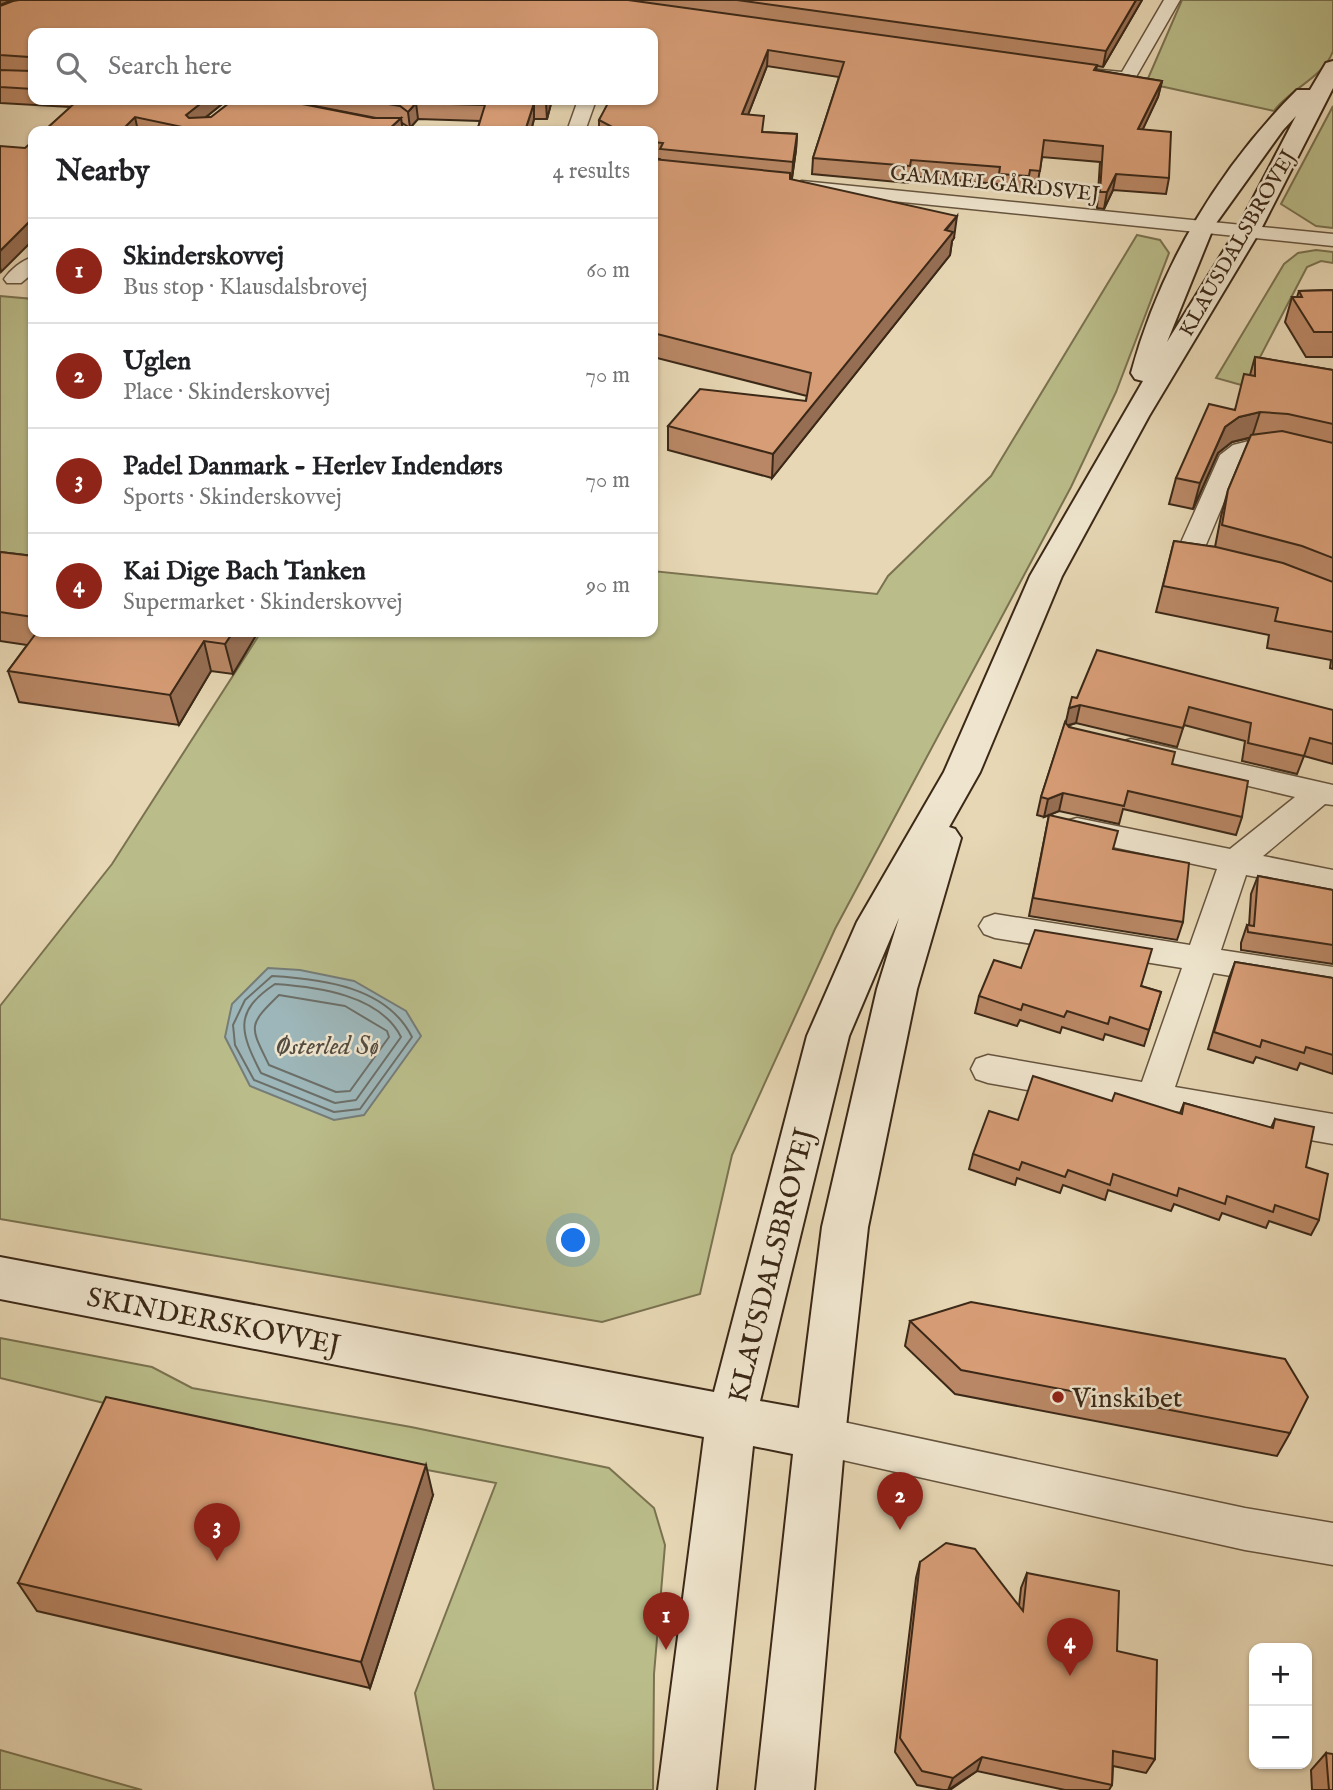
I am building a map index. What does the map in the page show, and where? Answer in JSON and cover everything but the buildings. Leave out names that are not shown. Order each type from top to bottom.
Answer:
[{"type":"street","points":[[1072,70],[1127,78],[1172,0]]},
{"type":"street","name":"KLAUSDALSBROVEJ","points":[[1135,416],[1155,335],[1202,226],[1275,125],[1333,66]]},
{"type":"street","name":"KLAUSDALSBROVEJ","points":[[687,1790],[731,1420],[828,1036],[877,922],[962,772],[1046,576],[1135,416],[1248,232],[1333,66]]},
{"type":"street","points":[[578,126],[585,105]]},
{"type":"street","name":"GAMMELGÅRDSVEJ","points":[[781,185],[1333,240]]},
{"type":"street","points":[[14,279],[28,267]]},
{"type":"street","points":[[1246,572],[1208,563],[1194,556],[1192,547],[1232,454],[1239,448],[1255,445],[1333,461]]},
{"type":"street","points":[[1102,742],[1327,793]]},
{"type":"street","name":"KLAUSDALSBROVEJ","points":[[785,1790],[820,1436],[845,1227],[897,989],[962,772]]},
{"type":"street","points":[[1154,1098],[1235,862],[1327,793]]},
{"type":"street","points":[[1058,825],[1333,881]]},
{"type":"street","points":[[995,926],[1333,980]]},
{"type":"street","points":[[988,1069],[1333,1129]]},
{"type":"street","name":"SKINDERSKOVVEJ","points":[[0,1278],[820,1436],[1233,1527],[1333,1545]]},
{"type":"green space","points":[[1182,0],[1333,0],[1333,51],[1315,76],[1274,111],[1146,83]]},
{"type":"green space","points":[[1333,106],[1333,228],[1316,226],[1281,204]]},
{"type":"green space","points":[[1137,235],[1160,240],[1169,253],[1116,392],[1071,487],[835,929],[732,1155],[700,1294],[602,1322],[0,1219],[0,1006],[112,864],[258,637],[658,637],[658,572],[877,594],[888,576],[991,476]]},
{"type":"green space","points":[[1316,250],[1333,252],[1333,263],[1321,261],[1307,267],[1245,386],[1216,378],[1284,264],[1298,253]]},
{"type":"green space","points":[[0,296],[28,299],[28,573],[0,570]]},
{"type":"green space","points":[[0,1338],[152,1367],[192,1388],[411,1427],[609,1468],[654,1508],[665,1545],[654,1674],[653,1790],[434,1790],[415,1693],[496,1483],[216,1430],[0,1378]]},
{"type":"green space","points":[[0,1750],[142,1790],[0,1790]]},
{"type":"water","name":"Østerled Sø","points":[[268,968],[300,970],[354,981],[406,1011],[421,1036],[364,1115],[334,1120],[250,1086],[225,1037],[232,1004]]},
{"type":"place","name":"Vinskibet","points":[[1058,1397]]},
{"type":"place","name":"Uglen","points":[[900,1530]]},
{"type":"place","name":"Padel Danmark - Herlev Indendørs","points":[[217,1561]]},
{"type":"place","name":"Skinderskovvej","points":[[666,1650]]},
{"type":"place","name":"Kai Dige Bach Tanken","points":[[1070,1676]]}]
